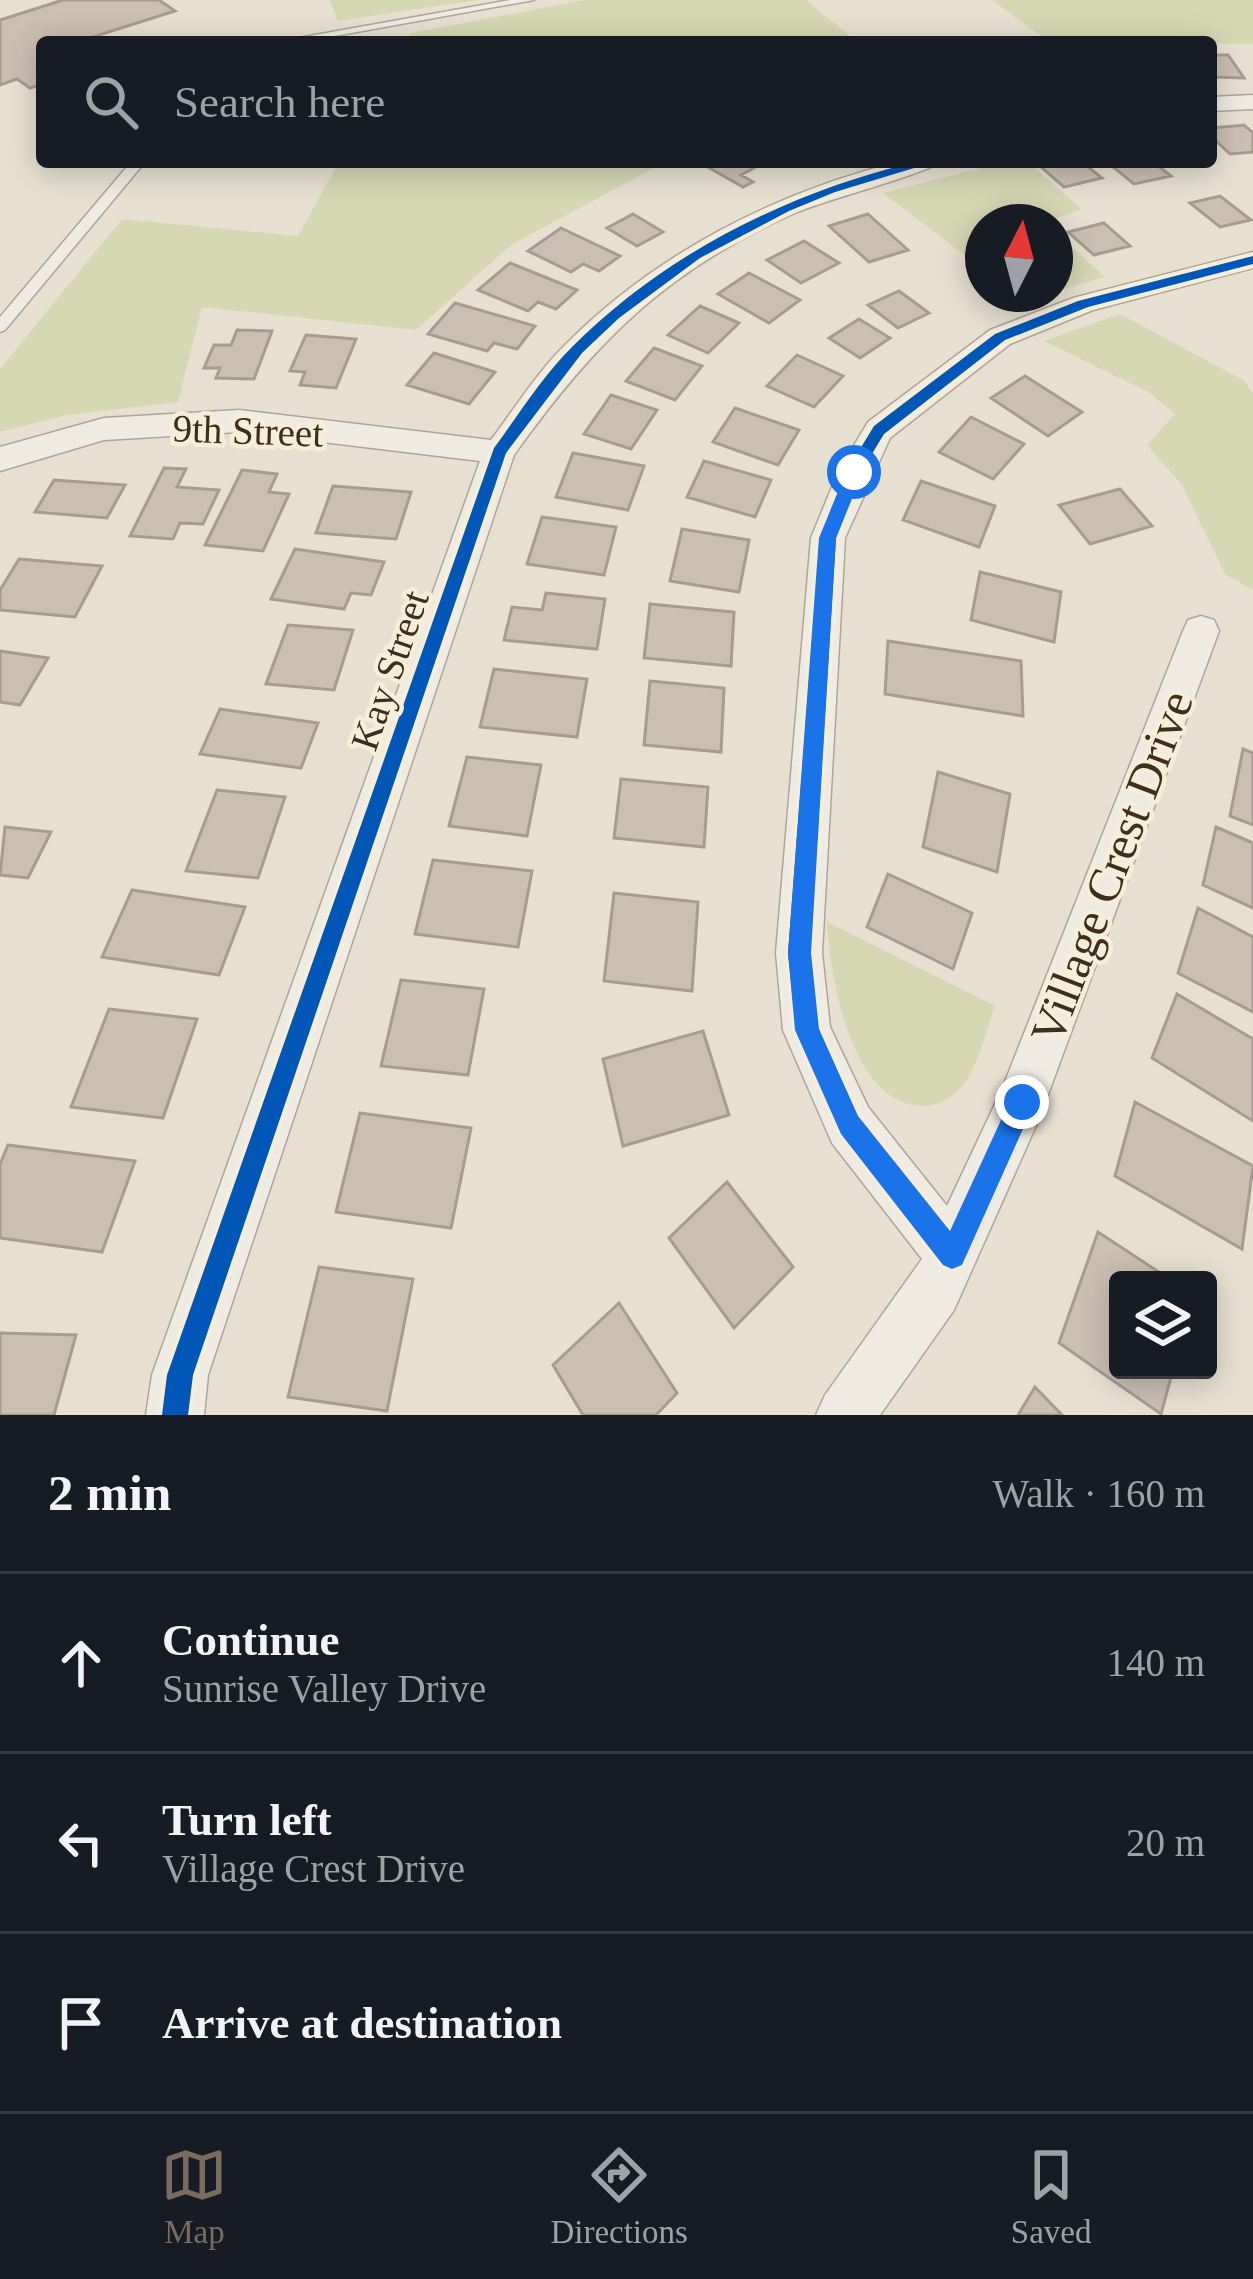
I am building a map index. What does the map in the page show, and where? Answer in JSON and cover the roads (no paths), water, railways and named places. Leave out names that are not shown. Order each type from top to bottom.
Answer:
[{"type":"street","points":[[1217,104],[1253,102]]},
{"type":"street","name":"Kay Street","points":[[175,1415],[180,1375],[499,452],[576,351],[679,264],[772,212],[898,168]]},
{"type":"street","points":[[952,1255],[850,1125],[807,1030],[799,953],[828,538],[879,430],[1000,337],[1083,304],[1253,260]]},
{"type":"street","name":"9th Street","points":[[0,459],[104,428],[239,421],[499,452]]},
{"type":"street","name":"Village Crest Drive","points":[[844,1415],[935,1291],[1022,1102],[1201,631]]},
{"type":"lane","points":[[317,36],[529,0]]},
{"type":"lane","points":[[0,327],[132,168]]}]
